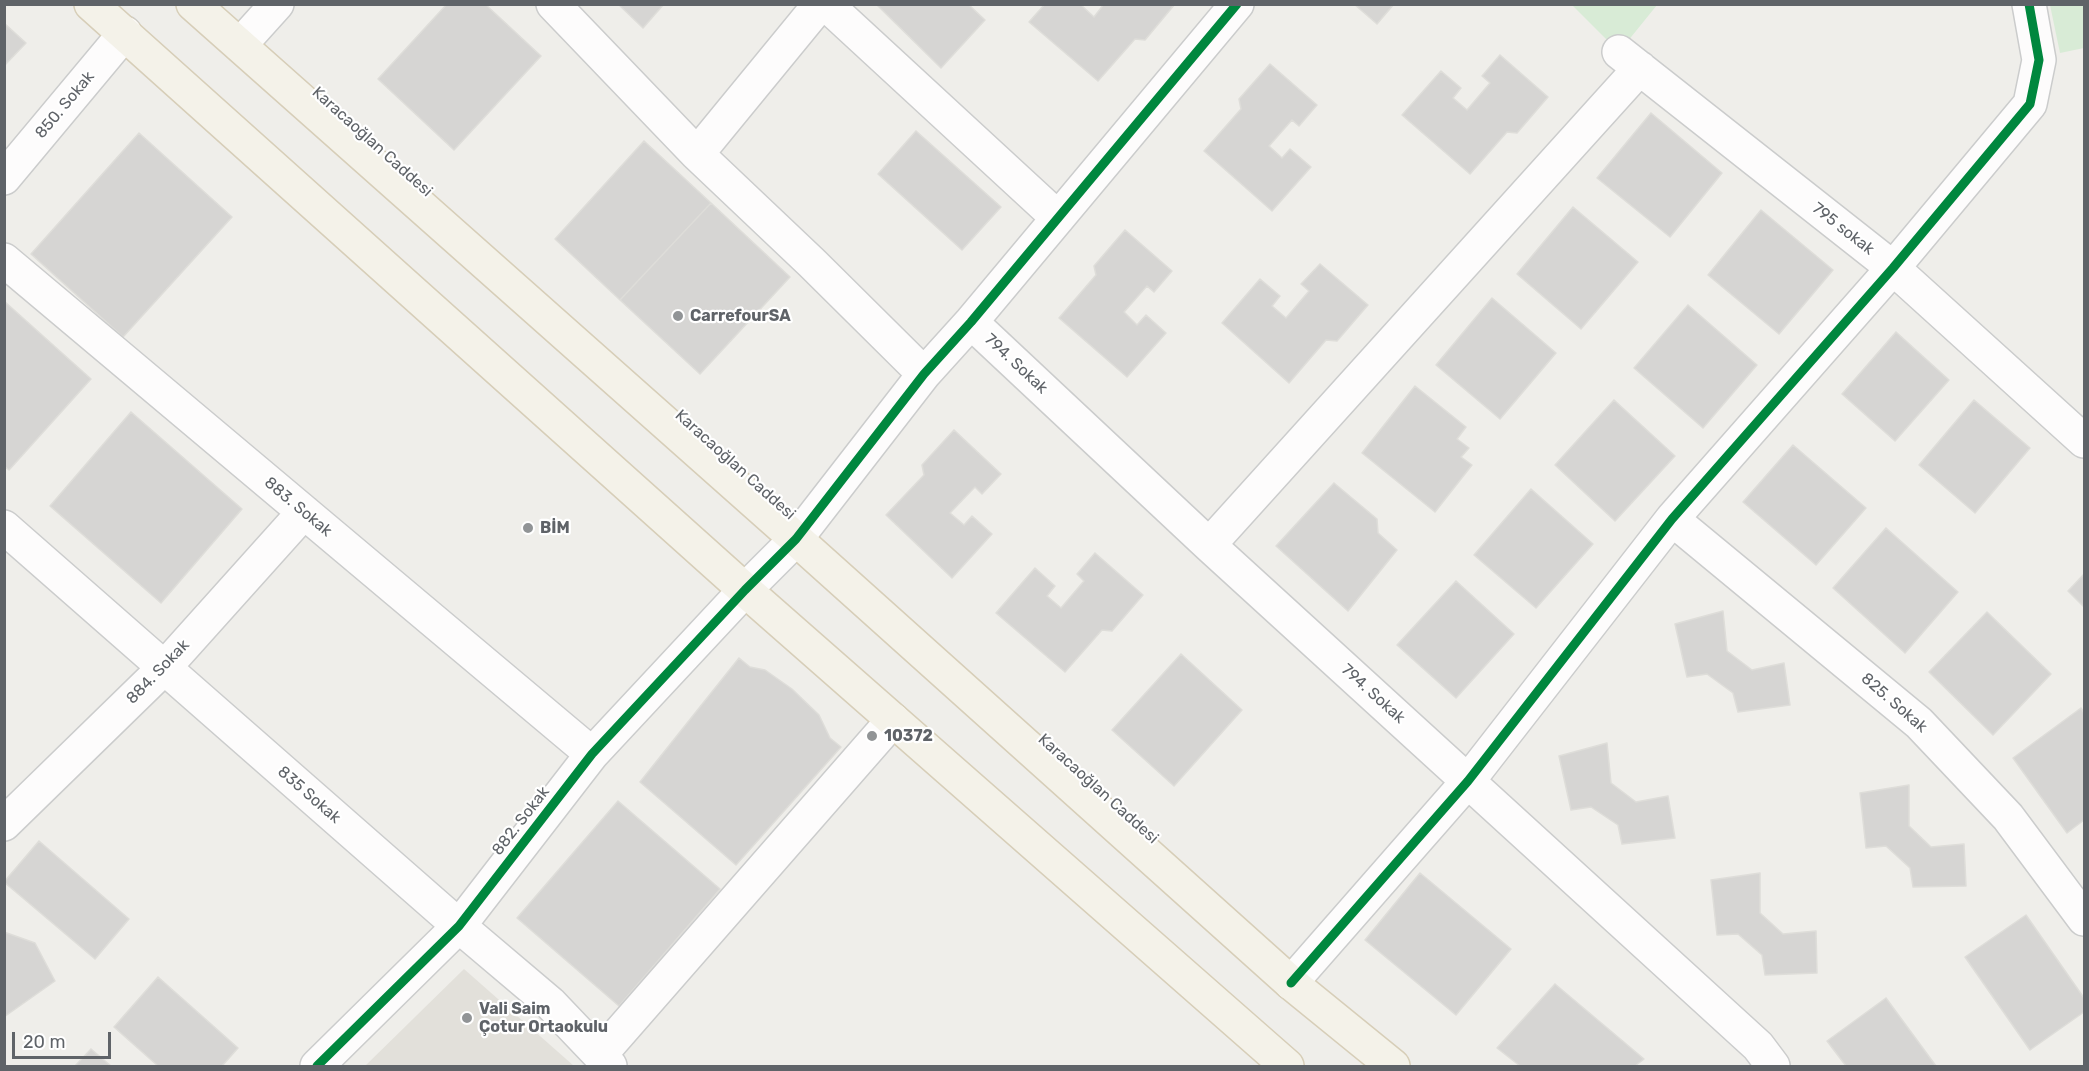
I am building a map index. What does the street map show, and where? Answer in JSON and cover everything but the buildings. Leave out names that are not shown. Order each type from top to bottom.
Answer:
[{"type":"main road","points":[[91,4],[745,590],[1287,1066]]},
{"type":"main road","name":"Karacaoğlan Caddesi","points":[[193,4],[1292,983],[1393,1066]]},
{"type":"street","points":[[240,45],[277,4]]},
{"type":"street","points":[[553,4],[697,154],[924,374]]},
{"type":"street","points":[[697,154],[820,4]]},
{"type":"street","points":[[826,4],[1058,218]]},
{"type":"street","name":"882. Sokak","points":[[317,1066],[459,926],[592,754],[745,590],[796,539],[924,374],[971,322],[1237,4]]},
{"type":"street","points":[[1292,983],[1468,781],[1672,519],[1893,268],[2030,104],[2039,60],[2029,4]]},
{"type":"street","name":"850. Sokak","points":[[4,178],[125,33]]},
{"type":"street","name":"795 sokak","points":[[1209,545],[1630,60],[1893,268],[2085,441]]},
{"type":"street","name":"883. Sokak","points":[[4,260],[592,754]]},
{"type":"street","name":"794. Sokak","points":[[971,322],[1209,545],[1758,1046],[1773,1066]]},
{"type":"street","name":"884. Sokak","points":[[4,824],[164,668],[304,512]]},
{"type":"street","name":"825. Sokak","points":[[1672,519],[1919,723],[2008,817],[2085,919]]},
{"type":"street","name":"835 Sokak","points":[[4,527],[550,1003],[605,1061]]},
{"type":"street","points":[[605,1061],[893,720]]},
{"type":"shaded area","name":"Vali Saim Çotur Ortaokulu","points":[[464,969],[574,1066],[365,1066]]},
{"type":"green space","points":[[1572,5],[1657,5],[1619,52]]},
{"type":"green space","points":[[2050,5],[2084,5],[2084,48],[2060,53]]},
{"type":"cycle path","points":[[317,1066],[459,926],[592,754],[745,590],[796,539],[924,374],[971,322],[1237,4]]},
{"type":"cycle path","points":[[1291,983],[1468,781],[1672,519],[1893,268],[2030,104],[2039,60],[2029,4]]},
{"type":"place","name":"CarrefourSA","points":[[678,316]]},
{"type":"place","name":"BİM","points":[[528,528]]},
{"type":"place","name":"10372","points":[[872,736]]},
{"type":"place","name":"Vali Saim Çotur Ortaokulu","points":[[467,1018]]}]
